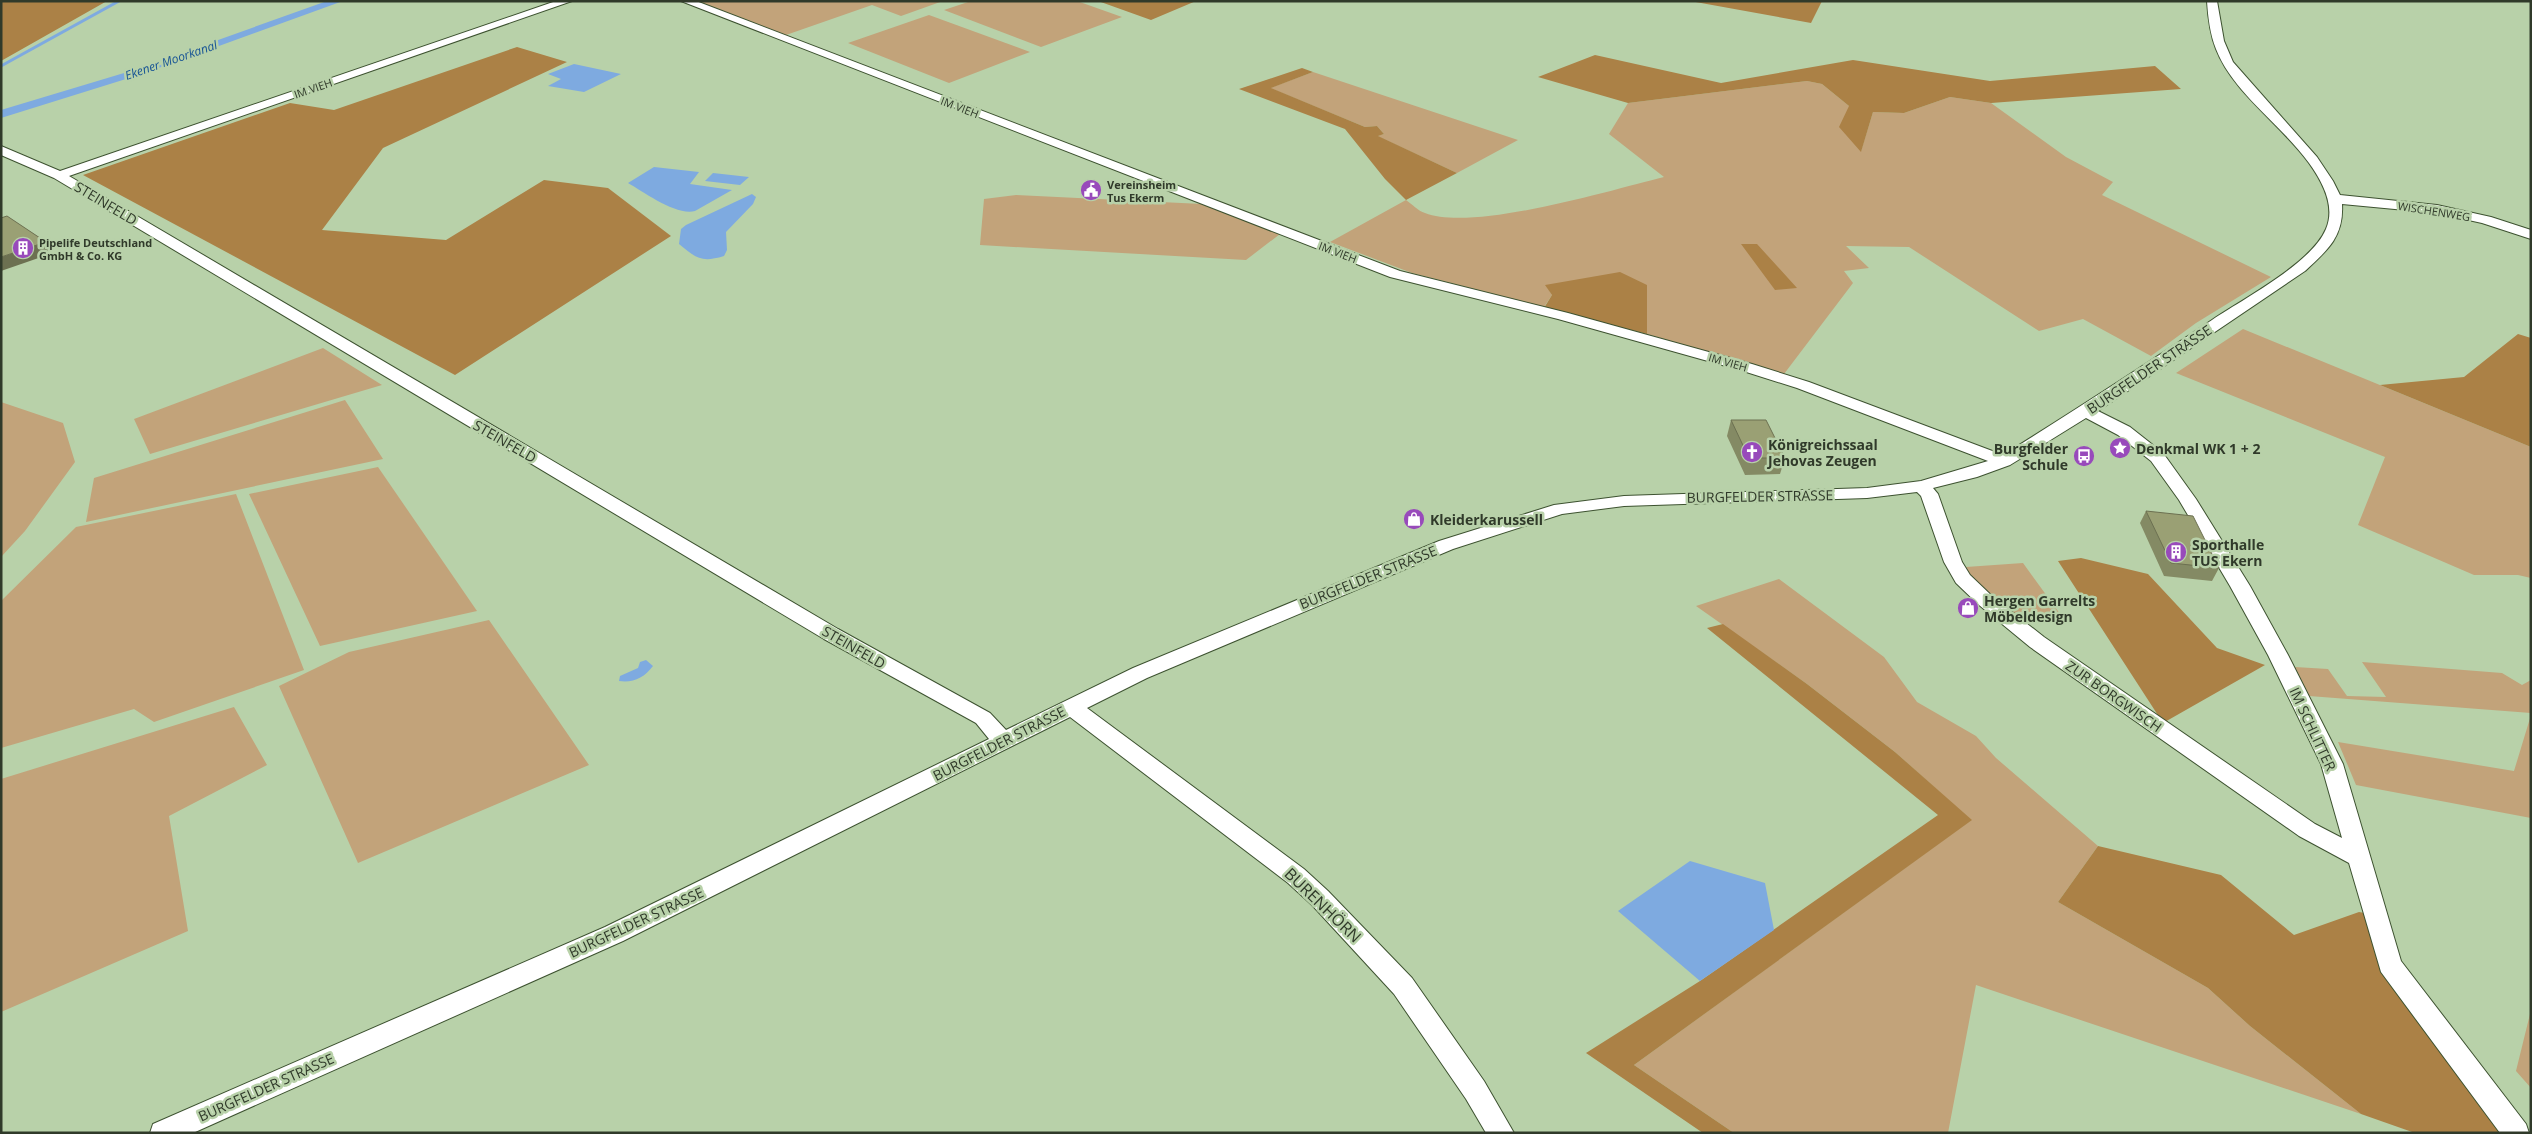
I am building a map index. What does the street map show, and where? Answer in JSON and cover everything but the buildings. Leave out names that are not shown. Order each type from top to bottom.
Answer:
[{"type":"street","name":"IM VIEH","points":[[59,175],[567,1]]},
{"type":"street","name":"IM VIEH","points":[[686,1],[1395,274],[1563,316],[1756,370],[1811,388],[2004,461]]},
{"type":"street","name":"BURGFELDER STRASSE","points":[[163,1133],[614,934],[1140,673],[1379,571],[1469,536],[1560,510],[1624,501],[1826,495],[1920,486],[1971,473],[2004,461],[2086,411],[2300,268],[2318,252],[2333,228],[2336,220],[2335,199],[2329,182],[2320,169],[2238,78],[2227,62],[2216,33],[2212,1]]},
{"type":"street","name":"STEINFELD","points":[[1,150],[59,175],[831,634],[983,718],[1003,740]]},
{"type":"street","name":"WISCHENWEG","points":[[2335,199],[2437,209],[2486,220],[2531,235]]},
{"type":"street","name":"IM SCHLITTER","points":[[2086,411],[2124,431],[2157,457],[2187,499],[2273,646],[2332,764],[2361,859],[2390,965],[2516,1133]]},
{"type":"street","name":"ZUR BORGWISCH","points":[[1920,486],[1929,494],[1953,562],[1963,578],[1986,601],[2037,642],[2299,824],[2361,859]]},
{"type":"street","name":"BURENHÖRN","points":[[1072,706],[1083,717],[1296,876],[1320,898],[1403,986],[1475,1090],[1501,1133]]},
{"type":"shaded area","points":[[1,1],[107,1],[1,61]]},
{"type":"shaded area","points":[[697,1],[943,1],[901,16],[872,5],[786,35]]},
{"type":"shaded area","points":[[971,1],[1077,1],[1122,17],[1041,47],[944,10]]},
{"type":"shaded area","points":[[1098,1],[1196,1],[1151,20]]},
{"type":"shaded area","points":[[1690,1],[1822,1],[1811,23]]},
{"type":"shaded area","points":[[929,15],[1030,52],[949,83],[848,43]]},
{"type":"shaded area","points":[[517,47],[567,62],[383,148],[322,230],[446,240],[544,180],[608,188],[671,236],[455,375],[83,175],[290,103],[334,110]]},
{"type":"shaded area","points":[[1595,55],[1721,83],[1853,60],[1990,81],[2155,66],[2181,89],[1991,103],[1950,97],[1904,113],[1873,112],[1861,152],[1839,127],[1849,106],[1822,84],[1807,81],[1628,103],[1538,77]]},
{"type":"shaded area","points":[[1302,68],[1313,72],[1271,88],[1365,127],[1377,126],[1384,134],[1378,136],[1457,173],[1406,200],[1385,179],[1345,129],[1239,89]]},
{"type":"shaded area","points":[[1313,72],[1518,140],[1457,173],[1377,136],[1384,134],[1377,126],[1365,127],[1270,88]]},
{"type":"shaded area","points":[[1807,81],[1822,84],[1849,106],[1861,151],[1873,112],[1904,113],[1950,97],[1991,103],[2066,157],[2113,182],[2102,195],[2271,277],[2196,323],[2151,356],[2083,319],[2039,331],[1909,247],[1846,246],[1869,268],[1844,271],[1853,283],[1784,374],[1647,334],[1647,285],[1546,285],[1552,295],[1544,307],[1412,273],[1330,242],[1406,200],[1425,213],[1447,217],[1475,217],[1543,207],[1664,177],[1609,134],[1628,103]]},
{"type":"shaded area","points":[[1016,195],[1202,204],[1280,234],[1246,260],[980,245],[984,199]]},
{"type":"shaded area","points":[[1741,244],[1757,244],[1797,288],[1775,290]]},
{"type":"shaded area","points":[[1620,272],[1647,285],[1647,334],[1544,308],[1552,295],[1545,285]]},
{"type":"shaded area","points":[[2243,329],[2531,447],[2531,578],[2518,575],[2474,575],[2358,525],[2385,457],[2176,373]]},
{"type":"shaded area","points":[[2518,334],[2531,338],[2531,447],[2380,385],[2464,377]]},
{"type":"shaded area","points":[[323,348],[382,385],[150,454],[134,419]]},
{"type":"shaded area","points":[[345,400],[383,459],[86,522],[94,478]]},
{"type":"shaded area","points":[[1,402],[63,423],[75,462],[25,531],[1,557]]},
{"type":"shaded area","points":[[378,467],[477,611],[320,646],[249,494]]},
{"type":"shaded area","points":[[236,494],[304,670],[154,722],[134,709],[1,748],[1,601],[76,527]]},
{"type":"shaded area","points":[[2081,558],[2148,574],[2217,648],[2265,665],[2163,723],[2058,561]]},
{"type":"shaded area","points":[[2023,563],[2063,618],[2024,624],[1967,573],[1966,567]]},
{"type":"shaded area","points":[[1779,579],[1884,657],[1917,702],[1976,736],[1996,758],[2098,846],[2058,902],[2208,988],[2250,1026],[2361,1114],[1976,985],[1948,1133],[1734,1133],[1634,1065],[1971,820],[1895,752],[1807,684],[1696,606]]},
{"type":"shaded area","points":[[489,620],[589,765],[358,863],[279,686],[349,652]]},
{"type":"shaded area","points":[[1723,624],[1807,684],[1895,752],[1972,820],[1634,1065],[1734,1133],[1703,1133],[1586,1053],[1700,981],[1938,815],[1707,628]]},
{"type":"shaded area","points":[[2362,662],[2502,673],[2522,685],[2531,680],[2531,713],[2309,696],[2295,667],[2328,669],[2347,696],[2386,697]]},
{"type":"shaded area","points":[[234,707],[267,765],[169,816],[188,931],[1,1012],[1,779]]},
{"type":"shaded area","points":[[2531,715],[2531,818],[2356,785],[2338,742],[2514,771]]},
{"type":"shaded area","points":[[2098,846],[2221,875],[2294,935],[2359,912],[2376,915],[2390,965],[2516,1133],[2415,1133],[2361,1114],[2250,1026],[2208,988],[2058,902]]},
{"type":"shaded area","points":[[2531,1010],[2531,1088],[2516,1071]]},
{"type":"water","points":[[574,64],[621,74],[584,92],[548,86],[561,79],[548,74]]},
{"type":"water","points":[[654,167],[699,172],[690,184],[732,190],[695,211],[679,210],[660,202],[628,183]]},
{"type":"water","points":[[713,173],[749,177],[740,185],[705,181]]},
{"type":"water","points":[[752,194],[756,197],[753,204],[726,232],[727,250],[724,256],[710,259],[699,258],[679,244],[681,229],[686,225]]},
{"type":"water","points":[[646,660],[653,666],[646,674],[638,679],[619,681],[620,676],[638,668],[640,662]]},
{"type":"water","points":[[1690,861],[1765,883],[1774,930],[1700,981],[1618,911]]},
{"type":"waterway","points":[[1,66],[119,1]]},
{"type":"waterway","name":"Ekener Moorkanal","points":[[1,114],[138,72],[338,1]]},
{"type":"place","name":"Vereinsheim Tus Ekerm","points":[[1091,190]]},
{"type":"place","name":"Pipelife Deutschland GmbH & Co. KG","points":[[23,248]]},
{"type":"place","name":"Denkmal WK 1 + 2","points":[[2120,448]]},
{"type":"place","name":"Königreichssaal Jehovas Zeugen","points":[[1752,452]]},
{"type":"place","name":"Burgfelder Schule","points":[[2084,456]]},
{"type":"place","name":"Kleiderkarussell","points":[[1414,519]]},
{"type":"place","name":"Sporthalle TUS Ekern","points":[[2176,552]]},
{"type":"place","name":"Hergen Garrelts Möbeldesign","points":[[1968,608]]}]
